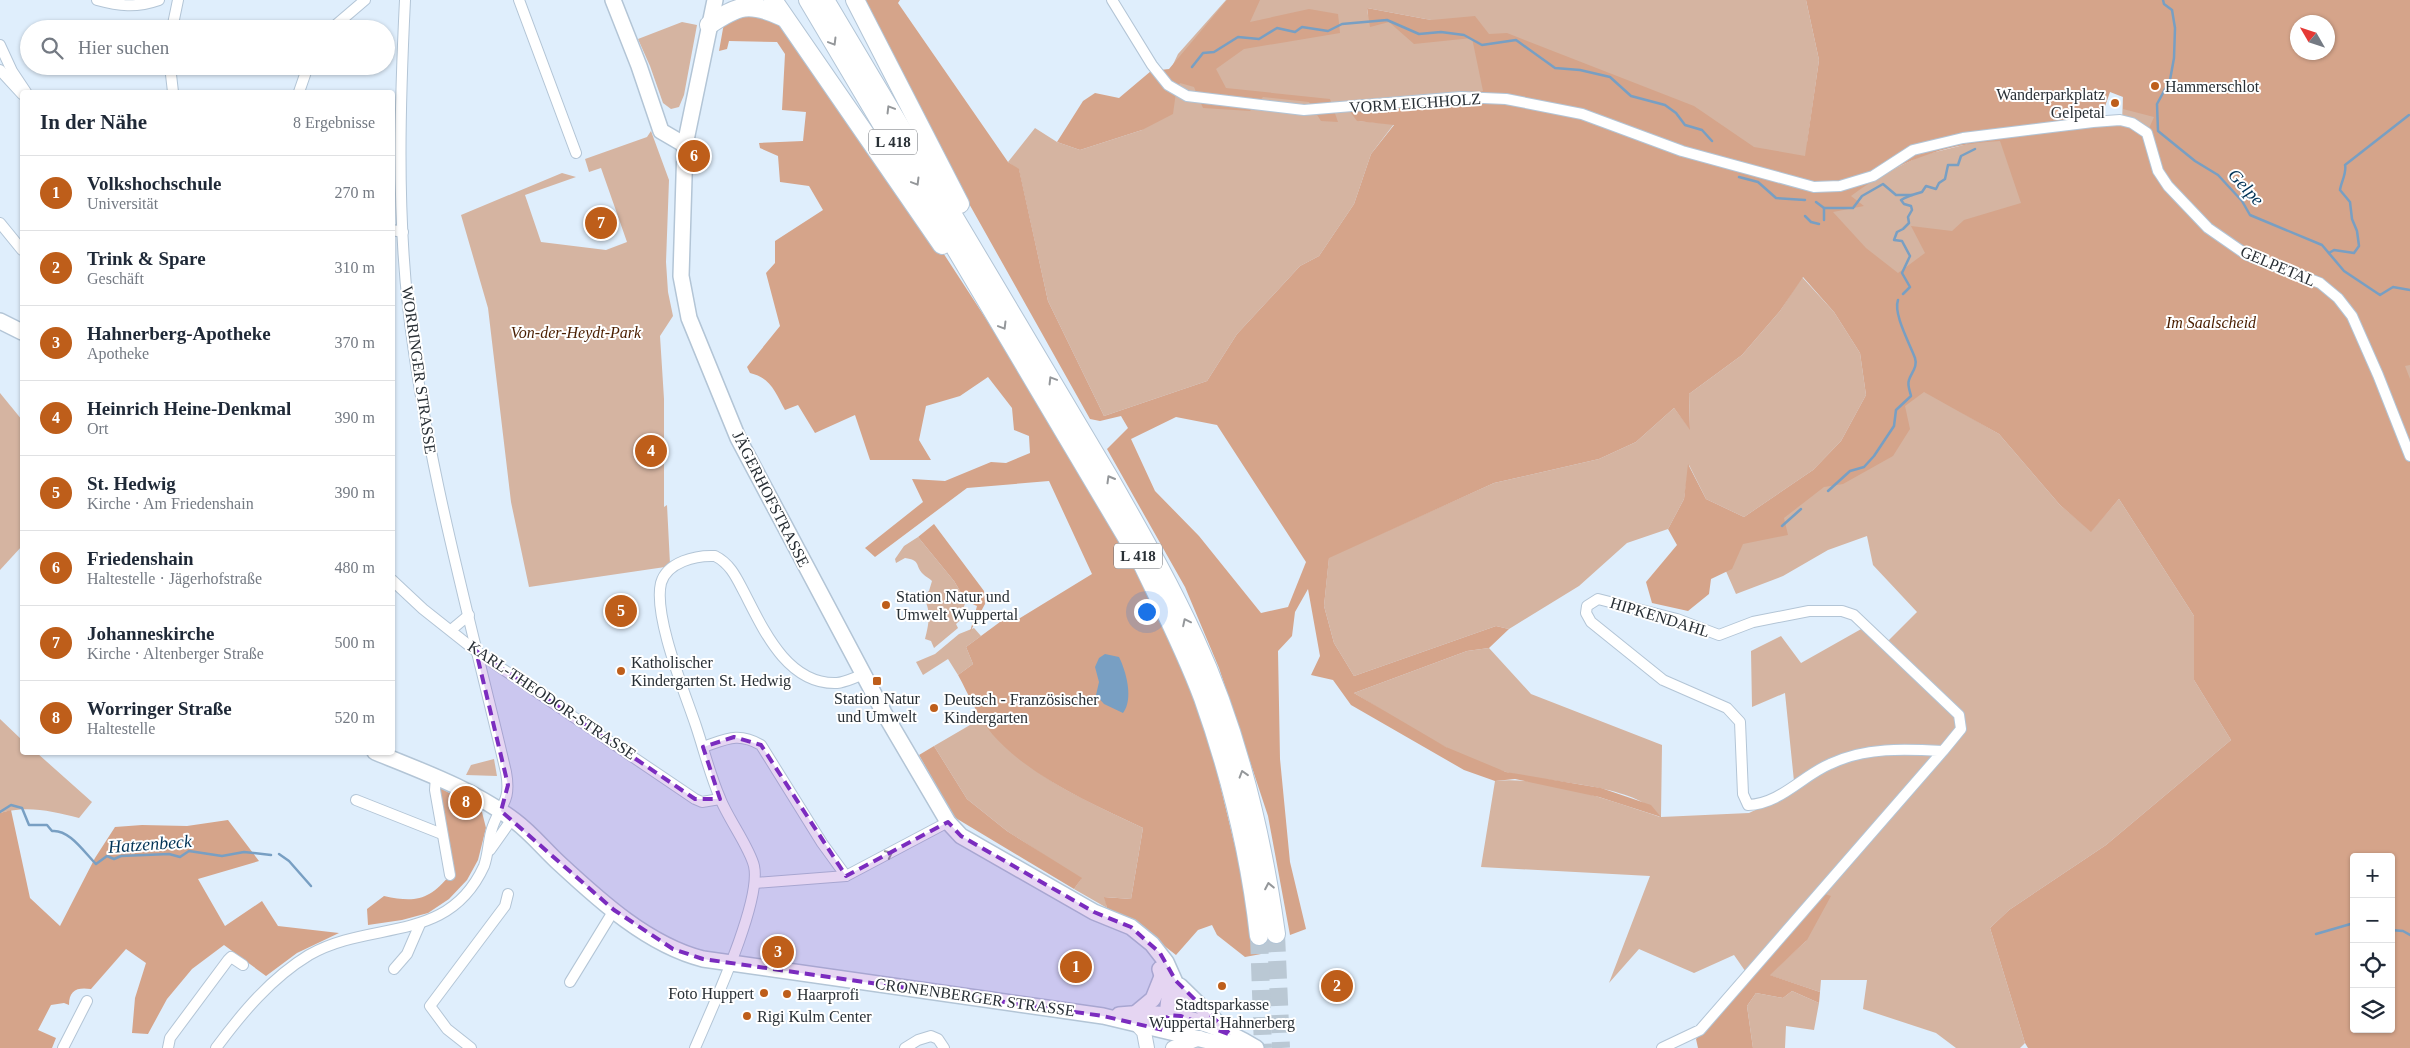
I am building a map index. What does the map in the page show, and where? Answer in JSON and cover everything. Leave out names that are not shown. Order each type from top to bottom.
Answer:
[{"type":"highway","points":[[773,0],[948,254],[982,278]]},
{"type":"highway","name":"L 418","points":[[808,0],[1149,547],[1196,640],[1217,694],[1248,792],[1262,849],[1276,934]]},
{"type":"highway","name":"L 418","points":[[825,0],[1142,562],[1182,647],[1203,698],[1232,797],[1250,880],[1259,936]]},
{"type":"highway","points":[[856,0],[966,216],[982,278]]},
{"type":"highway","points":[[709,25],[731,10],[747,6],[764,9],[783,17]]},
{"type":"main road","points":[[614,0],[661,131],[685,145]]},
{"type":"main road","name":"JÄGERHOFSTRASSE","points":[[715,0],[685,145],[681,276],[689,318],[738,438],[863,675],[948,822],[961,836],[1094,912],[1100,920],[1148,951],[1169,977],[1170,1028]]},
{"type":"main road","points":[[0,321],[20,331]]},
{"type":"main road","name":"CRONENBERGER STRASSE","points":[[383,755],[460,786],[507,815],[614,910],[673,949],[703,959],[1110,1017],[1136,1018],[1170,1028]]},
{"type":"main road","points":[[1136,1018],[1169,977],[1234,1042]]},
{"type":"main road","points":[[1170,1028],[1196,1021],[1234,1042]]},
{"type":"main road","points":[[1170,1028],[1200,1038],[1234,1042],[1256,1048]]},
{"type":"street","points":[[97,0],[118,6],[134,7],[158,0]]},
{"type":"street","points":[[174,20],[178,0]]},
{"type":"street","points":[[342,20],[365,0]]},
{"type":"street","name":"WORRINGER STRASSE","points":[[216,1048],[246,1010],[274,980],[311,954],[337,942],[420,924],[443,914],[460,901],[474,882],[488,853],[491,832],[507,815],[508,785],[433,461],[408,307],[398,231],[400,98],[405,0]]},
{"type":"street","points":[[519,0],[576,153]]},
{"type":"street","name":"VORM EICHHOLZ","points":[[1112,0],[1152,66],[1168,85],[1187,96],[1304,110],[1461,97],[1506,99],[1582,114],[1682,151],[1814,187],[1840,186],[1873,176]]},
{"type":"street","points":[[0,44],[22,90]]},
{"type":"street","points":[[0,70],[12,85],[20,90]]},
{"type":"street","points":[[171,75],[173,90]]},
{"type":"street","points":[[300,90],[305,75]]},
{"type":"street","name":"GELPETAL","points":[[1873,176],[1913,150],[1963,138],[2093,122],[2120,120],[2136,124],[2148,135],[2162,177],[2184,206],[2208,228],[2246,255],[2320,283],[2338,298],[2352,316],[2410,456]]},
{"type":"street","points":[[0,223],[20,248]]},
{"type":"street","points":[[695,1048],[750,907],[755,883],[754,865],[720,799],[666,633],[662,614],[661,585],[663,577],[682,562],[702,556],[715,556],[723,560],[731,568],[770,642],[795,669],[824,682],[839,683],[863,675]]},
{"type":"street","name":"KARL-THEODOR-STRASSE","points":[[395,583],[423,609],[476,651],[695,799],[702,802],[720,799]]},
{"type":"street","name":"HIPKENDAHL","points":[[1662,1048],[1700,1030],[1944,751],[1961,729],[1959,715],[1854,615],[1842,611],[1809,611],[1753,622],[1730,633],[1719,635],[1677,619],[1598,599],[1587,606],[1586,613],[1591,622],[1663,680],[1726,708],[1740,722],[1743,794],[1748,805],[1758,805],[1774,799],[1830,764],[1858,754],[1900,749],[1944,751]]},
{"type":"street","points":[[451,630],[469,616]]},
{"type":"street","points":[[703,747],[734,737],[749,738],[762,745],[822,843],[846,876]]},
{"type":"street","points":[[436,776],[435,790],[450,875]]},
{"type":"street","points":[[356,800],[442,834]]},
{"type":"street","points":[[755,883],[846,876],[948,822]]},
{"type":"street","points":[[471,1048],[447,1029],[430,1006],[505,906],[508,894]]},
{"type":"street","points":[[570,982],[614,910]]},
{"type":"street","points":[[394,969],[407,954],[420,924]]},
{"type":"street","points":[[168,1048],[170,1038],[228,960],[231,957],[243,965]]},
{"type":"street","points":[[63,1048],[87,1001]]},
{"type":"street","points":[[1136,1018],[1144,1032],[1149,1048],[1170,1028]]},
{"type":"street","points":[[905,1048],[918,1040],[931,1036],[938,1039],[944,1048]]},
{"type":"highlighted area","points":[[476,651],[695,799],[720,799],[703,747],[734,737],[761,745],[846,876],[948,822],[961,836],[1094,912],[1131,927],[1160,953],[1176,981],[1231,1035],[1181,1016],[1168,1015],[1163,1030],[1103,1016],[703,959],[673,949],[614,910],[501,811],[508,785]]},
{"type":"green space","name":"Im Saalscheid","points":[[865,0],[900,0],[898,3],[1008,162],[1019,169],[1048,301],[1104,416],[1207,381],[1237,334],[1300,266],[1319,256],[1354,204],[1371,154],[1394,125],[1357,121],[1348,109],[1440,102],[1483,91],[1472,38],[1414,44],[1389,22],[1370,27],[1367,8],[1431,20],[1475,16],[1489,34],[1507,33],[1694,106],[1754,147],[1805,156],[1819,60],[1806,0],[2410,0],[2410,365],[2405,366],[2410,379],[2410,1048],[2028,1048],[2025,1043],[1990,928],[2009,910],[2106,845],[2231,740],[2194,680],[2194,616],[2119,499],[2091,532],[2060,505],[1999,434],[1924,392],[1905,406],[1910,429],[1893,456],[1843,484],[1824,487],[1784,518],[1788,535],[1743,544],[1732,569],[1711,579],[1709,594],[1688,611],[1652,603],[1646,582],[1677,545],[1668,529],[1684,499],[1688,464],[1706,499],[1744,517],[1813,470],[1841,441],[1866,395],[1860,353],[1834,312],[1803,277],[1780,311],[1742,355],[1689,394],[1690,430],[1674,408],[1636,442],[1599,459],[1494,483],[1329,558],[1324,606],[1334,643],[1354,676],[1496,626],[1509,629],[1489,648],[1467,651],[1354,693],[1446,747],[1506,772],[1601,788],[1651,805],[1661,817],[1599,797],[1515,779],[1495,781],[1464,770],[1351,705],[1333,680],[1311,675],[1320,656],[1308,589],[1295,612],[1292,636],[1278,651],[1280,759],[1290,862],[1306,929],[1290,935],[1268,816],[1219,668],[1185,587],[1107,449],[1128,428],[1121,416],[1100,421],[1090,419],[949,168]],"holes":[[[2110,92],[2123,97],[2123,109],[2154,117],[2147,133],[2120,120],[2100,121]],[[2000,141],[2021,203],[1964,220],[1952,231],[1911,226],[1925,253],[1898,273],[1866,248],[1833,212],[1864,206],[1851,196],[1903,164],[1959,146]],[[1176,417],[1217,425],[1306,562],[1288,607],[1261,613],[1199,536],[1155,491],[1131,439]]]},
{"type":"green space","points":[[1226,0],[1806,0],[1819,60],[1807,144],[1877,177],[1923,155],[1972,143],[2122,124],[2126,0],[2410,117],[2410,437],[1961,412],[1999,434],[2060,505],[2091,531],[2119,499],[2194,616],[2194,680],[2231,740],[2106,845],[2009,910],[1990,928],[2025,1043],[2020,1048],[1956,1048],[1936,1033],[1863,1009],[1867,980],[1821,980],[1820,992],[1769,975],[1807,940],[1750,978],[1734,955],[1694,973],[1639,949],[1609,983],[1650,876],[1481,867],[1495,781],[1514,780],[1556,786],[1600,797],[1660,817],[1648,806],[1631,797],[1588,786],[1522,776],[1466,757],[1427,737],[1354,693],[1467,651],[1489,648],[1531,694],[1662,745],[1661,817],[1749,813],[1795,791],[1785,693],[1752,707],[1751,651],[1781,636],[1801,663],[1863,628],[1882,647],[1917,612],[1873,565],[1867,536],[1828,550],[1783,576],[1736,594],[1725,569],[1730,553],[1828,465],[1870,403],[1866,359],[1847,322],[1774,246],[1613,118],[1358,121],[1394,124],[1371,154],[1354,204],[1319,256],[1300,266],[1237,334],[1207,381],[1104,416],[1048,301],[1019,170],[1008,162],[1035,128],[1057,142],[1080,150],[1142,130],[1178,54]],"holes":[[[1367,8],[1431,20],[1368,15]]]},
{"type":"green space","points":[[1227,0],[1260,0],[1250,22],[1309,9],[1338,14],[1340,33],[1244,49],[1216,69],[1226,88],[1330,99],[1338,122],[1321,121],[1309,102],[1263,97],[1250,111],[1203,108],[1194,87],[1180,83],[1176,92],[1173,114],[1142,130],[1080,150],[1057,142],[1083,101],[1095,93],[1119,98],[1151,71],[1169,69]]},
{"type":"green space","points":[[746,9],[778,24],[938,245],[1070,448],[1123,541],[1175,651],[1209,739],[1261,954],[1245,957],[1217,935],[1212,925],[1198,930],[1176,955],[1136,924],[1107,908],[1104,897],[1131,899],[1143,828],[1064,789],[1026,765],[1009,751],[993,735],[983,721],[958,675],[973,664],[966,647],[1004,619],[1015,621],[1092,574],[1049,481],[967,488],[875,557],[865,548],[923,502],[912,479],[945,481],[991,462],[1006,463],[1030,453],[1029,436],[1014,430],[1012,408],[988,377],[960,396],[926,406],[919,440],[931,460],[870,460],[855,415],[815,433],[798,405],[785,410],[768,382],[750,373],[747,367],[780,326],[766,273],[775,263],[775,241],[823,210],[809,186],[780,182],[778,156],[760,148],[759,143],[803,141],[806,112],[782,110],[785,54],[777,42],[729,41],[727,49],[719,51],[724,23]]},
{"type":"green space","points":[[682,22],[697,25],[684,95],[679,107],[671,109],[663,103],[638,39]]},
{"type":"green space","name":"Von-der-Heydt-Park","points":[[651,131],[669,180],[666,262],[668,292],[673,316],[660,336],[664,399],[664,507],[667,505],[670,564],[665,567],[529,587],[511,502],[488,308],[461,215],[562,173],[576,177],[525,195],[541,242],[606,250],[627,242],[601,168],[589,172],[585,159],[647,137]]},
{"type":"green space","points":[[1802,277],[1834,312],[1860,353],[1866,395],[1841,441],[1813,470],[1744,517],[1706,499],[1689,465],[1684,499],[1668,529],[1627,543],[1579,586],[1509,629],[1496,626],[1354,676],[1334,643],[1324,606],[1329,557],[1494,483],[1599,459],[1636,442],[1674,408],[1690,429],[1689,394],[1742,355],[1780,311]]},
{"type":"green space","points":[[0,393],[20,418],[20,548],[0,570]]},
{"type":"green space","points":[[934,524],[984,591],[985,604],[970,632],[977,606],[966,601],[954,581],[918,537]]},
{"type":"green space","points":[[918,537],[954,581],[966,601],[963,609],[966,615],[956,624],[958,628],[934,648],[931,641],[925,639],[928,611],[922,596],[929,591],[932,581],[923,574],[913,560],[905,558],[896,563],[895,559],[904,546]]},
{"type":"green space","points":[[974,628],[981,636],[966,647],[973,664],[958,675],[948,659],[923,675],[916,662],[935,654],[959,634]]},
{"type":"green space","points":[[982,718],[1015,755],[1055,784],[1143,828],[1131,899],[1105,897],[1107,908],[1074,889],[1081,879],[1007,831],[967,799],[934,746]]},
{"type":"green space","points":[[0,719],[20,738],[20,755],[39,755],[92,802],[79,818],[30,809],[0,813]]},
{"type":"green space","points":[[934,746],[967,799],[1007,831],[1082,878],[1074,889],[954,817],[919,755]]},
{"type":"green space","points":[[494,759],[497,776],[466,775],[471,765]]},
{"type":"green space","points":[[439,787],[482,812],[486,828],[478,860],[467,880],[449,899],[428,913],[402,920],[368,925],[367,909],[384,896],[405,899],[421,898],[435,890],[450,875]]},
{"type":"green space","points":[[11,810],[30,898],[60,926],[95,858],[115,827],[142,825],[187,826],[228,820],[259,861],[198,879],[225,926],[262,901],[278,926],[339,933],[297,953],[266,976],[224,945],[192,969],[167,999],[148,1034],[132,1033],[135,998],[146,963],[126,949],[91,989],[78,989],[72,993],[69,1005],[64,1003],[51,1005],[38,1030],[56,1038],[52,1048],[0,1048],[0,813]]},
{"type":"green space","points":[[1825,894],[1831,896],[1807,940],[1770,975],[1820,992],[1819,1003],[1792,991],[1783,998],[1756,993],[1747,1006],[1753,1048],[1698,1048],[1696,1039]]},
{"type":"green space","points":[[1792,991],[1819,1003],[1814,1030],[1786,1026],[1785,1048],[1753,1048],[1747,1006],[1756,993],[1783,998]]},
{"type":"water","points":[[1105,654],[1119,657],[1124,670],[1128,685],[1128,700],[1123,713],[1104,704],[1096,695],[1099,682],[1095,667],[1099,658]]},
{"type":"waterway","name":"Gelpe","points":[[2163,0],[2164,4],[2172,10],[2175,28],[2174,58],[2170,80],[2157,104],[2158,131],[2195,161],[2218,175],[2242,201],[2250,215],[2322,245],[2344,271],[2380,295],[2393,287],[2410,290]]},
{"type":"waterway","points":[[1192,67],[1203,53],[1214,52],[1238,37],[1259,39],[1277,28],[1295,32],[1302,27],[1328,31],[1342,24],[1387,20],[1419,34],[1441,32],[1464,35],[1482,45],[1516,40],[1555,68],[1580,70],[1610,77],[1631,96],[1665,105],[1676,113],[1685,125],[1702,130],[1712,141]]},
{"type":"waterway","points":[[2329,253],[2334,250],[2354,253],[2359,246],[2350,202],[2340,190],[2345,165],[2409,115]]},
{"type":"waterway","points":[[1903,294],[1910,287],[1902,273],[1910,256],[1902,241],[1894,240],[1897,232],[1909,223],[1908,217],[1912,210],[1911,206],[1904,204],[1901,200],[1922,192],[1926,186],[1936,189],[1939,183],[1945,179],[1948,165],[1958,165],[1961,156],[1975,149]]},
{"type":"waterway","points":[[1739,177],[1758,182],[1776,198],[1805,200]]},
{"type":"waterway","points":[[1816,202],[1824,208],[1853,208],[1862,196],[1883,184],[1896,195],[1912,195]]},
{"type":"waterway","points":[[1824,208],[1824,220]]},
{"type":"waterway","points":[[1805,216],[1811,222],[1819,224]]},
{"type":"waterway","points":[[1828,491],[1850,471],[1864,467],[1874,456],[1894,426],[1896,410],[1911,396],[1908,382],[1916,361],[1900,321],[1897,306],[1898,300]]},
{"type":"waterway","points":[[1782,526],[1801,509]]},
{"type":"waterway","name":"Hatzenbeck","points":[[0,812],[11,805],[22,808],[29,825],[47,825],[52,831],[58,831],[70,837],[96,864],[107,856],[114,859],[121,856],[169,854],[180,857],[189,851],[222,856],[244,852],[271,855]]},
{"type":"waterway","name":"Hatzenbeck","points":[[279,854],[289,861],[311,886]]},
{"type":"waterway","points":[[2316,934],[2350,924]]},
{"type":"waterway","points":[[2395,930],[2403,931],[2410,935]]},
{"type":"tunnel","points":[[1276,934],[1281,1048]]},
{"type":"tunnel","points":[[1259,936],[1263,1048]]},
{"type":"place","name":"Hammerschlot","points":[[2155,86]]},
{"type":"place","name":"Wanderparkplatz Gelpetal","points":[[2115,103]]},
{"type":"place","name":"Friedenshain","points":[[694,156]]},
{"type":"place","name":"Johanneskirche","points":[[601,223]]},
{"type":"place","name":"Heinrich Heine-Denkmal","points":[[651,451]]},
{"type":"place","name":"Station Natur und Umwelt Wuppertal","points":[[886,605]]},
{"type":"place","name":"St. Hedwig","points":[[621,611]]},
{"type":"place","name":"Katholischer Kindergarten St. Hedwig","points":[[621,671]]},
{"type":"place","name":"Station Natur und Umwelt","points":[[877,681]]},
{"type":"place","name":"Deutsch - Französischer Kindergarten","points":[[934,708]]},
{"type":"place","name":"Worringer Straße","points":[[466,802]]},
{"type":"place","name":"Hahnerberg-Apotheke","points":[[778,952]]},
{"type":"place","name":"Volkshochschule","points":[[1076,967]]},
{"type":"place","name":"Stadtsparkasse Wuppertal Hahnerberg","points":[[1222,986]]},
{"type":"place","name":"Trink & Spare","points":[[1337,986]]},
{"type":"place","name":"Foto Huppert","points":[[764,993]]},
{"type":"place","name":"Haarprofi","points":[[787,994]]},
{"type":"place","name":"Rigi Kulm Center","points":[[747,1016]]}]
